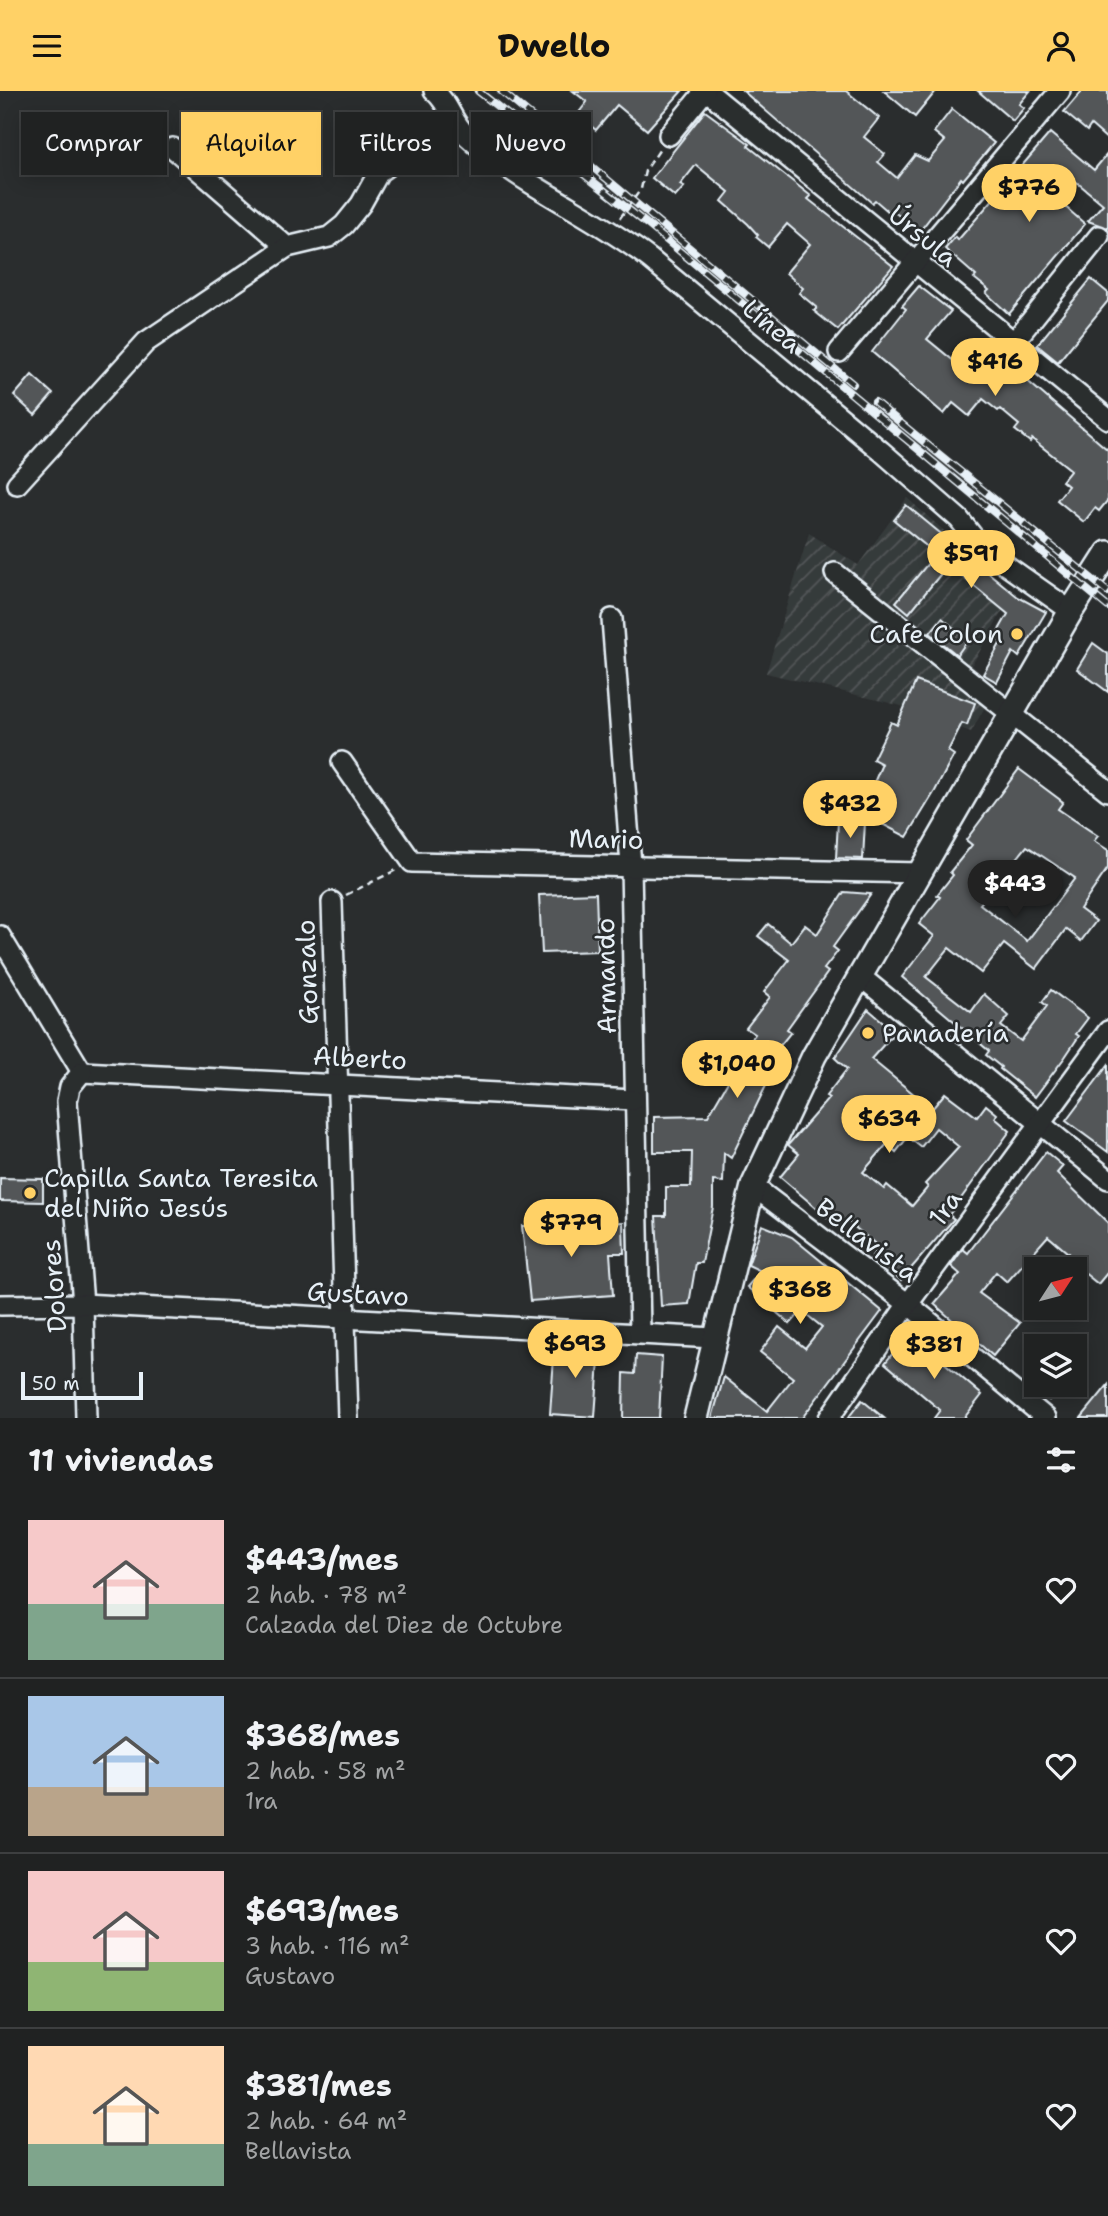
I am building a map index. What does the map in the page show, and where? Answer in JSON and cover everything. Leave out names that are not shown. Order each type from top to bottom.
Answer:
[{"type":"main road","points":[[696,1418],[753,1186],[814,1056],[1071,611],[1108,553]]},
{"type":"street","name":"Línea","points":[[434,91],[443,99],[464,133],[580,215],[613,230],[881,451],[959,519],[983,549],[1071,611]]},
{"type":"street","points":[[669,135],[706,91]]},
{"type":"street","name":"Úrsula","points":[[706,91],[914,264],[1108,419]]},
{"type":"street","points":[[839,352],[1060,91]]},
{"type":"street","points":[[17,484],[146,342],[286,247],[328,237],[344,225],[379,172],[424,140],[447,128],[464,133]]},
{"type":"street","points":[[173,148],[286,247]]},
{"type":"street","points":[[1013,343],[1098,236]]},
{"type":"street","points":[[835,573],[1108,791]]},
{"type":"street","name":"Armando","points":[[612,619],[631,865],[640,1332]]},
{"type":"street","points":[[342,762],[412,862]]},
{"type":"street","name":"Mario","points":[[412,862],[921,873]]},
{"type":"street","name":"Gonzalo","points":[[332,902],[348,1418]]},
{"type":"street","points":[[0,936],[82,1072]]},
{"type":"street","points":[[860,976],[1108,1179]]},
{"type":"street","name":"1ra","points":[[829,1418],[1039,1122],[1108,1031]]},
{"type":"street","name":"Alberto","points":[[82,1072],[634,1100]]},
{"type":"street","name":"Dolores","points":[[82,1072],[70,1087],[67,1101],[83,1304],[86,1418]]},
{"type":"street","name":"Bellavista","points":[[753,1186],[908,1304],[1046,1418]]},
{"type":"street","name":"Gustavo","points":[[0,1305],[83,1304],[714,1338]]},
{"type":"path","points":[[613,230],[641,189],[645,171],[669,135]]},
{"type":"path","points":[[332,902],[412,862]]},
{"type":"shaded area","points":[[907,498],[1013,592],[972,665],[995,689],[971,732],[898,705],[766,673],[809,533],[858,565]]},
{"type":"building","points":[[573,91],[682,91],[647,130],[617,105],[596,130],[591,126],[591,112],[579,112],[587,102]]},
{"type":"building","points":[[743,91],[846,91],[879,118],[864,137],[885,154],[878,162],[897,178],[915,155],[928,161],[945,141],[934,132],[952,109],[994,143],[963,180],[961,178],[919,232],[892,210],[890,213],[875,200],[872,203]]},
{"type":"building","points":[[884,91],[936,91],[915,117]]},
{"type":"building","points":[[978,91],[1030,91],[1019,104],[1024,108],[1013,121]]},
{"type":"building","points":[[1082,91],[1108,91],[1108,140],[1091,125],[1087,131],[1064,112]]},
{"type":"building","points":[[705,111],[750,144],[748,146],[811,196],[808,199],[893,266],[838,330],[814,311],[817,308],[799,293],[803,288],[786,273],[810,244],[787,224],[768,247],[756,237],[758,235],[748,224],[722,201],[729,192],[696,165],[680,185],[684,187],[675,197],[652,178]]},
{"type":"building","points":[[1050,133],[1094,170],[1108,153],[1108,228],[1088,221],[1103,204],[1062,170],[1046,190],[1085,224],[1009,314],[986,293],[989,290],[974,278],[976,276],[945,249],[955,237],[958,240]]},
{"type":"building","points":[[1091,279],[1108,293],[1108,301],[1058,362],[1037,345]]},
{"type":"building","points":[[919,286],[951,311],[927,339],[960,366],[983,338],[1010,366],[1108,450],[1108,500],[1099,511],[1095,508],[1084,522],[1057,500],[1068,486],[1062,481],[1071,470],[1032,439],[1030,442],[1015,430],[1019,425],[1000,409],[998,411],[983,399],[969,416],[953,403],[944,414],[872,352],[906,309],[902,306]]},
{"type":"building","points":[[32,375],[53,394],[35,415],[14,396]]},
{"type":"building","points":[[906,505],[1018,597],[1046,612],[1019,657],[1013,652],[997,682],[983,674],[1001,642],[995,637],[1008,614],[948,565],[909,613],[896,602],[936,554],[894,520]]},
{"type":"building","points":[[942,618],[968,640],[957,655],[930,633]]},
{"type":"building","points":[[1093,643],[1108,654],[1108,692],[1077,669]]},
{"type":"building","points":[[916,681],[975,703],[967,725],[962,723],[948,751],[954,755],[907,837],[861,813],[882,764],[873,759],[891,722],[897,725]]},
{"type":"building","points":[[1019,769],[1063,802],[1058,809],[1098,836],[1094,841],[1108,850],[1108,868],[1080,909],[1096,921],[1081,941],[1066,929],[1036,969],[1004,944],[981,973],[949,948],[926,977],[971,1012],[984,994],[1009,1016],[1001,1026],[1021,1041],[1047,1006],[1042,1002],[1051,990],[1088,1018],[1076,1034],[1079,1036],[1065,1057],[1035,1097],[986,1055],[989,1051],[902,977],[934,936],[919,924],[940,897],[937,895],[953,875],[950,872],[972,845],[966,840]],"holes":[[[1027,846],[1075,878],[1027,941],[980,904]]]},
{"type":"building","points":[[838,821],[865,822],[863,859],[836,858]]},
{"type":"building","points":[[844,892],[871,894],[833,947],[838,951],[824,969],[828,972],[787,1029],[791,1032],[770,1058],[777,1063],[731,1158],[724,1153],[723,1182],[713,1181],[713,1207],[702,1263],[696,1263],[689,1304],[661,1306],[656,1216],[666,1216],[666,1187],[691,1187],[692,1152],[654,1152],[654,1117],[708,1116],[733,1073],[730,1071],[755,1034],[746,1028],[770,997],[764,992],[789,960],[758,936],[768,924],[791,943],[805,925],[817,934]]},
{"type":"building","points":[[596,893],[598,951],[542,953],[539,895]]},
{"type":"building","points":[[868,1009],[895,1032],[871,1059],[932,1109],[945,1093],[977,1117],[986,1105],[997,1114],[995,1118],[1010,1131],[949,1215],[954,1219],[901,1280],[872,1256],[879,1247],[847,1221],[841,1229],[780,1177],[799,1154],[788,1145],[829,1098],[826,1096],[847,1069],[835,1058]],"holes":[[[936,1128],[959,1147],[925,1184],[928,1187],[912,1206],[887,1185],[884,1189],[863,1172],[887,1144],[896,1152],[908,1137],[921,1147]]]},
{"type":"building","points":[[1108,1065],[1108,1152],[1066,1121]]},
{"type":"building","points":[[1046,1152],[1063,1166],[1057,1173],[1108,1223],[1108,1272],[1098,1284],[1087,1275],[1087,1257],[1065,1257],[1068,1253],[1048,1236],[1029,1257],[1024,1257],[1024,1263],[1007,1282],[996,1272],[979,1293],[1020,1323],[993,1356],[934,1304],[960,1274],[951,1266],[963,1249],[968,1253]]},
{"type":"building","points":[[0,1178],[43,1179],[43,1202],[0,1201]]},
{"type":"building","points":[[623,1222],[624,1253],[610,1253],[613,1295],[530,1301],[522,1226]]},
{"type":"building","points":[[762,1225],[792,1237],[882,1311],[802,1418],[712,1418],[724,1377],[767,1411],[793,1378],[760,1352],[779,1327],[805,1348],[822,1327],[802,1311],[790,1324],[747,1287],[761,1271],[748,1265]]},
{"type":"building","points":[[905,1338],[932,1359],[934,1356],[947,1365],[982,1395],[964,1418],[934,1418],[940,1410],[885,1363]]},
{"type":"building","points":[[555,1343],[600,1347],[595,1417],[550,1414]]},
{"type":"building","points":[[636,1355],[662,1357],[659,1418],[623,1418],[624,1373],[635,1374]]},
{"type":"building","points":[[1108,1385],[1108,1418],[1081,1418]]},
{"type":"building","points":[[862,1400],[884,1418],[848,1418]]},
{"type":"railway","points":[[478,91],[647,224],[1108,607]]},
{"type":"railway","points":[[501,91],[853,384]]},
{"type":"railway","points":[[875,402],[1108,592]]},
{"type":"place","name":"Cafe Colon","points":[[1017,634]]},
{"type":"place","name":"Panadería","points":[[868,1033]]},
{"type":"place","name":"Capilla Santa Teresita del Niño Jesús","points":[[30,1193]]}]
